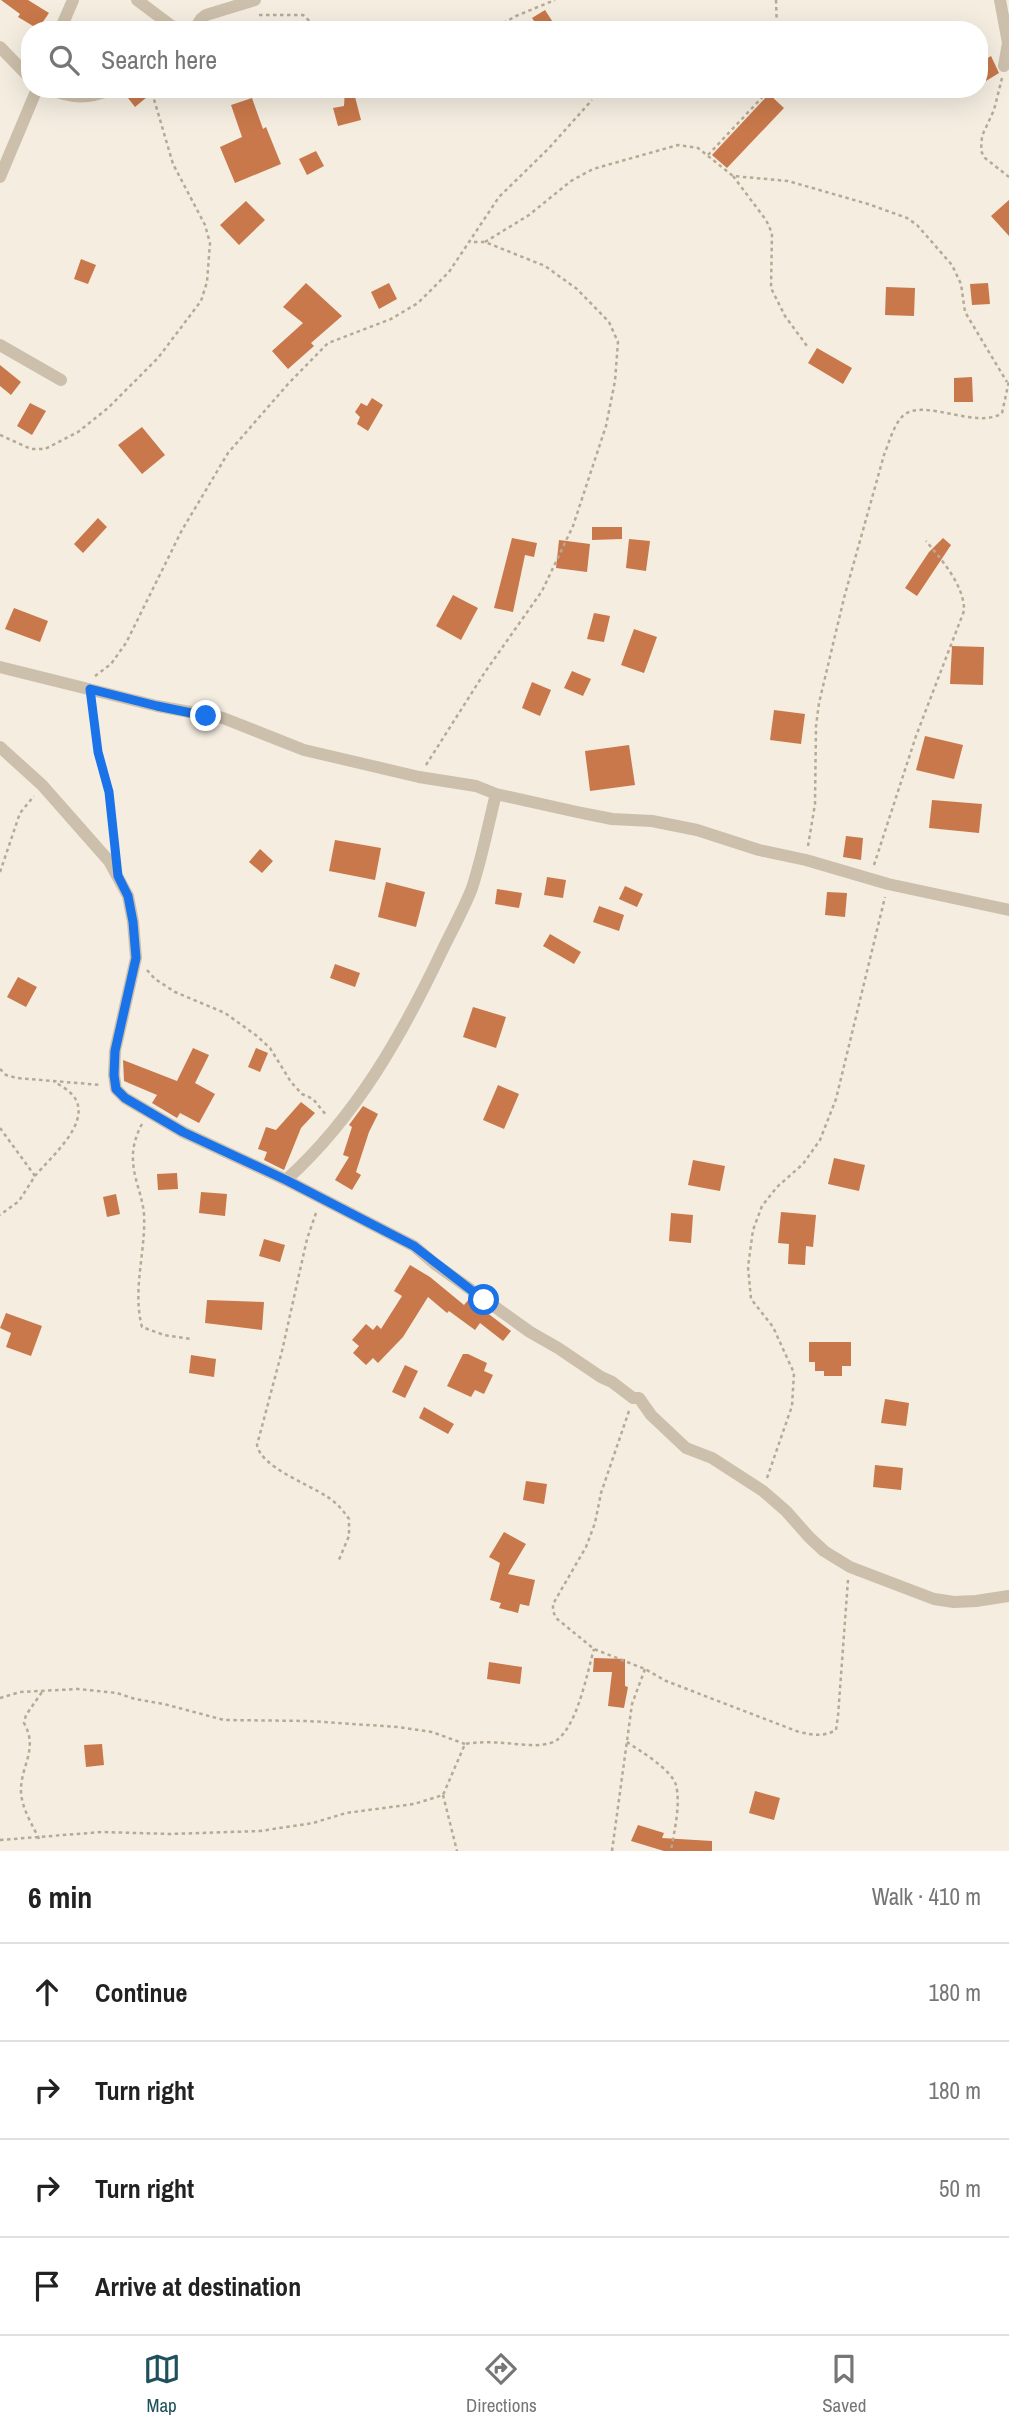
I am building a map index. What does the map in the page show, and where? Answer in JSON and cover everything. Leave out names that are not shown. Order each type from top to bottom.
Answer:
[{"type":"street","points":[[64,21],[74,0]]},
{"type":"street","points":[[137,0],[165,21]]},
{"type":"street","points":[[200,21],[206,15],[255,0]]},
{"type":"street","points":[[1000,0],[1007,43],[1004,66]]},
{"type":"street","points":[[0,47],[21,69]]},
{"type":"street","points":[[0,177],[5,156],[33,98]]},
{"type":"street","points":[[0,345],[61,380]]},
{"type":"street","points":[[0,667],[157,706],[223,718],[304,750],[476,786],[496,794],[612,819],[652,821],[697,830],[888,884],[1009,910]]},
{"type":"street","points":[[0,747],[42,785],[109,860],[128,896],[136,958],[115,1051],[115,1086],[125,1098],[183,1132],[286,1180],[414,1246],[484,1300],[633,1398],[639,1398],[651,1415],[686,1448],[712,1458],[763,1491],[824,1551],[850,1567],[934,1599],[954,1602],[1009,1596]]},
{"type":"street","points":[[286,1180],[322,1145],[390,1054],[471,889],[496,794]]},
{"type":"path","points":[[507,21],[555,0]]},
{"type":"path","points":[[776,0],[776,21]]},
{"type":"path","points":[[253,15],[303,15],[309,21]]},
{"type":"path","points":[[1004,66],[994,110],[982,136],[981,145],[985,158],[1009,177]]},
{"type":"path","points":[[0,435],[31,449],[46,449],[78,432],[108,408],[158,358],[201,301],[207,282],[209,243],[205,225],[173,164],[154,98]]},
{"type":"path","points":[[708,155],[762,98]]},
{"type":"path","points":[[76,686],[111,664],[126,643],[182,530],[228,453],[288,384],[328,343],[391,319],[418,303],[449,272],[499,197],[549,148],[592,100]]},
{"type":"path","points":[[485,242],[529,215],[571,181],[593,169],[678,145],[689,145],[708,155],[733,176],[766,220],[772,233],[771,288],[785,316],[807,346]]},
{"type":"path","points":[[733,176],[788,181],[886,210],[917,225],[952,265],[961,284],[965,312],[1008,382],[1002,413],[995,418],[917,409],[903,415],[892,434],[844,598],[818,702],[815,804],[806,860]]},
{"type":"path","points":[[419,776],[485,672],[542,591],[581,503],[607,426],[615,381],[618,342],[608,323],[577,289],[545,266],[485,242],[468,243]]},
{"type":"path","points":[[869,878],[916,736],[964,611],[965,599],[926,541]]},
{"type":"path","points":[[90,689],[98,752],[109,792],[116,848]]},
{"type":"path","points":[[0,872],[20,813],[42,785]]},
{"type":"path","points":[[763,1491],[792,1406],[794,1373],[773,1327],[751,1299],[748,1267],[753,1230],[762,1206],[777,1187],[803,1164],[820,1140],[836,1099],[888,884]]},
{"type":"path","points":[[136,958],[155,979],[175,992],[225,1013],[264,1042],[291,1082],[302,1094],[313,1098],[335,1128]]},
{"type":"path","points":[[0,1069],[6,1075],[17,1078],[115,1086]]},
{"type":"path","points":[[0,1215],[19,1200],[79,1119],[76,1100],[68,1090],[54,1082]]},
{"type":"path","points":[[149,1112],[138,1131],[133,1152],[133,1174],[140,1191],[144,1214],[137,1309],[142,1327],[164,1335],[192,1339]]},
{"type":"path","points":[[0,1128],[35,1176]]},
{"type":"path","points":[[321,1200],[307,1239],[282,1351],[257,1445],[258,1452],[270,1462],[295,1480],[327,1496],[349,1519],[349,1536],[338,1562]]},
{"type":"path","points":[[633,1398],[601,1493],[596,1522],[586,1547],[553,1604],[556,1618],[594,1649],[666,1681],[799,1732],[817,1736],[827,1734],[836,1730],[838,1716],[842,1633],[850,1567]]},
{"type":"path","points":[[0,1698],[20,1692],[78,1689],[117,1693],[224,1720],[308,1721],[398,1727],[432,1732],[465,1744],[482,1741],[535,1746],[556,1741],[568,1726],[579,1700],[594,1649]]},
{"type":"path","points":[[612,1851],[632,1704],[645,1670]]},
{"type":"path","points":[[38,1839],[26,1811],[21,1788],[30,1755],[30,1734],[24,1723],[26,1715],[42,1692]]},
{"type":"path","points":[[626,1742],[647,1755],[675,1783],[676,1815],[671,1851]]},
{"type":"path","points":[[457,1851],[443,1795],[465,1744]]},
{"type":"path","points":[[0,1840],[103,1832],[170,1834],[260,1831],[313,1823],[367,1809],[422,1802],[443,1795]]},
{"type":"building","points":[[1,0],[28,0],[49,13],[44,21],[25,21],[18,17],[20,14]]},
{"type":"building","points":[[545,10],[552,21],[534,21],[532,18]]},
{"type":"building","points":[[991,56],[999,73],[988,80],[988,58]]},
{"type":"building","points":[[128,98],[146,98],[135,107]]},
{"type":"building","points":[[252,98],[263,129],[266,127],[281,164],[235,183],[220,147],[242,137],[231,105]]},
{"type":"building","points":[[344,98],[355,98],[361,120],[338,126],[333,108],[344,106]]},
{"type":"building","points":[[765,98],[773,98],[784,108],[727,168],[712,155]]},
{"type":"building","points":[[316,151],[324,166],[307,175],[299,159]]},
{"type":"building","points":[[1009,200],[1009,236],[991,216]]},
{"type":"building","points":[[246,201],[265,220],[239,245],[220,225]]},
{"type":"building","points":[[81,259],[96,265],[88,284],[74,279]]},
{"type":"building","points":[[306,283],[342,316],[311,343],[314,346],[288,369],[272,351],[303,323],[283,307]]},
{"type":"building","points":[[389,283],[397,299],[379,309],[371,292]]},
{"type":"building","points":[[988,283],[990,304],[972,305],[970,284]]},
{"type":"building","points":[[886,287],[915,288],[914,316],[885,315]]},
{"type":"building","points":[[817,348],[852,368],[843,384],[808,363]]},
{"type":"building","points":[[0,365],[21,382],[11,395],[0,386]]},
{"type":"building","points":[[972,377],[973,402],[954,402],[954,378]]},
{"type":"building","points":[[372,398],[383,405],[368,431],[357,424],[360,417],[355,412],[361,403],[367,406]]},
{"type":"building","points":[[30,403],[46,411],[32,435],[17,426]]},
{"type":"building","points":[[142,427],[165,455],[142,474],[118,445]]},
{"type":"building","points":[[98,518],[107,527],[83,553],[74,544]]},
{"type":"building","points":[[592,527],[622,527],[622,539],[592,540]]},
{"type":"building","points":[[512,538],[537,543],[534,557],[525,555],[513,612],[494,608]]},
{"type":"building","points":[[943,538],[951,545],[917,596],[905,588],[929,552]]},
{"type":"building","points":[[629,539],[650,541],[646,571],[626,568]]},
{"type":"building","points":[[559,540],[590,544],[587,572],[556,568]]},
{"type":"building","points":[[453,595],[478,608],[461,640],[436,626]]},
{"type":"building","points":[[14,608],[48,621],[40,642],[5,629]]},
{"type":"building","points":[[594,613],[610,616],[604,642],[587,639]]},
{"type":"building","points":[[634,629],[657,637],[644,673],[621,665]]},
{"type":"building","points":[[952,646],[984,647],[983,685],[950,684]]},
{"type":"building","points":[[572,671],[591,679],[583,696],[564,688]]},
{"type":"building","points":[[532,682],[551,690],[540,716],[522,708]]},
{"type":"building","points":[[774,710],[805,714],[801,744],[770,740]]},
{"type":"building","points":[[925,736],[963,745],[954,779],[916,770]]},
{"type":"building","points":[[629,745],[635,785],[590,791],[585,751]]},
{"type":"building","points":[[932,800],[982,804],[979,833],[929,828]]},
{"type":"building","points":[[846,836],[863,838],[861,860],[843,857]]},
{"type":"building","points":[[335,840],[381,848],[375,880],[329,871]]},
{"type":"building","points":[[260,849],[273,861],[262,873],[249,862]]},
{"type":"building","points":[[547,877],[566,880],[563,898],[544,895]]},
{"type":"building","points":[[386,882],[425,892],[416,927],[378,917]]},
{"type":"building","points":[[625,886],[643,894],[637,907],[619,899]]},
{"type":"building","points":[[497,889],[522,893],[519,908],[495,904]]},
{"type":"building","points":[[827,892],[847,893],[845,917],[825,915]]},
{"type":"building","points":[[599,906],[624,915],[619,931],[593,922]]},
{"type":"building","points":[[550,934],[581,952],[574,964],[543,946]]},
{"type":"building","points":[[335,964],[360,973],[355,987],[330,978]]},
{"type":"building","points":[[18,977],[37,987],[26,1007],[7,997]]},
{"type":"building","points":[[473,1007],[506,1017],[496,1048],[463,1037]]},
{"type":"building","points":[[193,1048],[209,1055],[195,1083],[215,1094],[199,1123],[180,1113],[177,1118],[152,1103],[157,1095],[124,1081],[123,1060],[177,1081]]},
{"type":"building","points":[[256,1048],[268,1053],[260,1072],[248,1067]]},
{"type":"building","points":[[498,1085],[519,1094],[504,1129],[483,1120]]},
{"type":"building","points":[[301,1102],[315,1113],[301,1128],[284,1170],[264,1160],[267,1152],[258,1149],[266,1127],[276,1130]]},
{"type":"building","points":[[363,1106],[378,1114],[356,1172],[361,1175],[352,1190],[335,1180],[349,1157],[343,1155],[352,1127],[349,1125]]},
{"type":"building","points":[[834,1158],[865,1165],[859,1191],[828,1184]]},
{"type":"building","points":[[693,1160],[725,1166],[720,1191],[688,1185]]},
{"type":"building","points":[[177,1173],[178,1189],[158,1190],[157,1174]]},
{"type":"building","points":[[201,1192],[227,1194],[225,1216],[199,1213]]},
{"type":"building","points":[[116,1194],[120,1214],[107,1217],[103,1197]]},
{"type":"building","points":[[781,1212],[816,1215],[813,1247],[806,1246],[805,1265],[788,1264],[789,1244],[778,1243]]},
{"type":"building","points":[[671,1213],[693,1215],[691,1243],[669,1241]]},
{"type":"building","points":[[264,1239],[285,1245],[280,1262],[259,1256]]},
{"type":"building","points":[[410,1265],[430,1277],[464,1305],[469,1299],[511,1331],[503,1341],[480,1323],[475,1330],[449,1311],[447,1313],[428,1297],[403,1337],[378,1363],[373,1358],[366,1365],[353,1353],[359,1346],[352,1340],[366,1324],[373,1330],[377,1325],[381,1329],[402,1296],[394,1291]]},
{"type":"building","points":[[207,1300],[264,1302],[262,1330],[205,1323]]},
{"type":"building","points":[[6,1313],[42,1326],[31,1356],[6,1347],[11,1333],[0,1328]]},
{"type":"building","points":[[809,1342],[851,1342],[851,1366],[842,1366],[842,1376],[824,1376],[824,1371],[815,1371],[815,1362],[809,1362]]},
{"type":"building","points":[[463,1354],[487,1363],[484,1371],[493,1375],[484,1394],[475,1390],[471,1397],[447,1386]]},
{"type":"building","points":[[191,1355],[216,1359],[214,1377],[189,1373]]},
{"type":"building","points":[[405,1365],[418,1371],[405,1398],[392,1392]]},
{"type":"building","points":[[885,1399],[909,1403],[906,1426],[881,1423]]},
{"type":"building","points":[[424,1407],[454,1424],[448,1434],[419,1418]]},
{"type":"building","points":[[875,1465],[903,1468],[901,1490],[873,1487]]},
{"type":"building","points":[[526,1481],[547,1484],[544,1504],[523,1500]]},
{"type":"building","points":[[504,1532],[526,1544],[508,1574],[535,1580],[529,1606],[520,1604],[518,1613],[499,1608],[501,1603],[490,1600],[500,1563],[489,1557]]},
{"type":"building","points":[[594,1658],[625,1659],[625,1686],[628,1687],[624,1708],[608,1706],[612,1672],[593,1672]]},
{"type":"building","points":[[489,1662],[522,1667],[520,1684],[487,1679]]},
{"type":"building","points":[[102,1744],[104,1765],[86,1767],[84,1745]]},
{"type":"building","points":[[755,1791],[780,1798],[774,1820],[749,1813]]},
{"type":"building","points":[[638,1825],[664,1833],[662,1838],[712,1841],[712,1851],[664,1851],[631,1841]]},
{"type":"route","points":[[206,716],[90,689],[98,752],[109,792],[118,876],[128,896],[136,958],[115,1051],[116,1089],[125,1098],[183,1132],[286,1180],[414,1246],[484,1300]]}]
